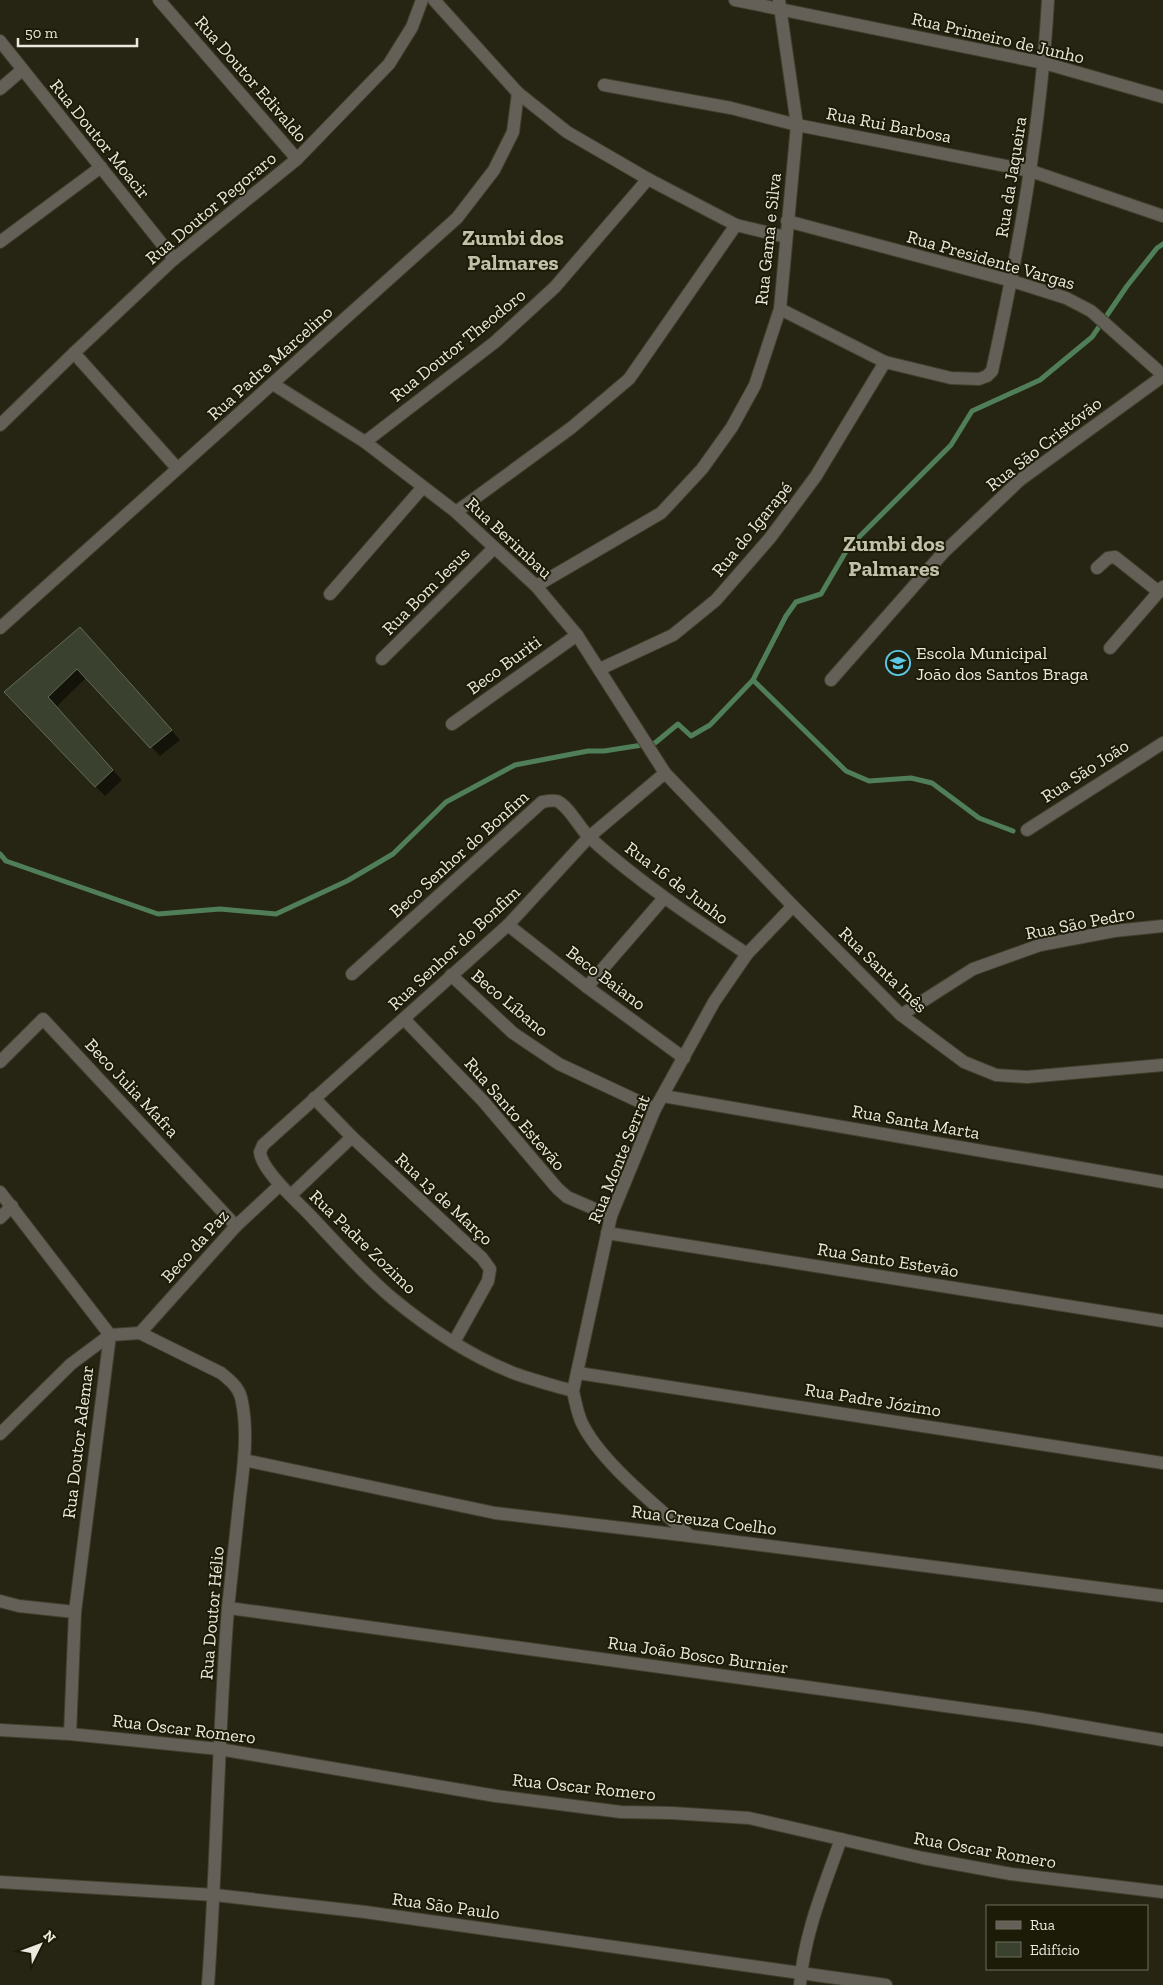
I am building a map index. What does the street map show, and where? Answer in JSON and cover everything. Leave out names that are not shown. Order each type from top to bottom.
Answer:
[{"type":"street","name":"Rua Doutor Edivaldo","points":[[159,0],[297,159]]},
{"type":"street","name":"Rua Doutor Pegoraro","points":[[0,425],[174,259],[297,159],[389,64],[412,27],[422,0]]},
{"type":"street","points":[[434,0],[518,93],[567,132],[648,179],[736,225],[786,237]]},
{"type":"street","name":"Rua Primeiro de Junho","points":[[735,0],[779,5],[1044,63],[1163,97]]},
{"type":"street","name":"Rua da Jaqueira","points":[[885,362],[951,378],[979,379],[987,376],[992,371],[1012,281],[1031,170],[1044,63],[1048,0]]},
{"type":"street","name":"Rua Gama e Silva","points":[[536,586],[661,513],[702,469],[732,427],[755,385],[780,309],[797,125],[779,5]]},
{"type":"street","name":"Rua Doutor Moacir","points":[[0,41],[174,259]]},
{"type":"street","points":[[0,89],[22,70]]},
{"type":"street","name":"Rua Rui Barbosa","points":[[604,85],[731,108],[797,125],[1031,170],[1163,216]]},
{"type":"street","name":"Rua Padre Marcelino","points":[[0,628],[458,218],[494,170],[513,132],[518,93]]},
{"type":"street","points":[[0,242],[101,167]]},
{"type":"street","name":"Rua Doutor Theodoro","points":[[365,442],[495,342],[555,287],[648,179]]},
{"type":"street","name":"Rua Presidente Vargas","points":[[787,221],[1012,281],[1066,298],[1091,311],[1163,376]]},
{"type":"street","points":[[456,512],[571,428],[629,379],[736,225]]},
{"type":"street","points":[[780,309],[885,362]]},
{"type":"street","points":[[74,353],[177,468]]},
{"type":"street","name":"Rua do Igarapé","points":[[600,669],[673,635],[716,600],[770,538],[816,476],[885,362]]},
{"type":"street","name":"Rua São Cristóvão","points":[[831,680],[943,553],[1020,480],[1163,376]]},
{"type":"street","name":"Rua Berimbau","points":[[273,384],[365,442],[456,512],[536,586],[577,635],[665,773]]},
{"type":"street","points":[[330,594],[423,487]]},
{"type":"street","name":"Rua Bom Jesus","points":[[382,659],[494,548]]},
{"type":"street","points":[[1097,568],[1108,558],[1115,557],[1161,590],[1110,648]]},
{"type":"street","name":"Beco Buriti","points":[[452,724],[577,635]]},
{"type":"street","name":"Rua São João","points":[[1027,830],[1163,743]]},
{"type":"street","name":"Rua Senhor do Bonfim","points":[[263,1145],[508,925],[588,837],[665,773]]},
{"type":"street","name":"Rua Santa Inês","points":[[665,773],[901,1015],[964,1062],[996,1075],[1027,1077],[1163,1065]]},
{"type":"street","name":"Beco Senhor do Bonfim","points":[[352,974],[542,802],[556,800],[562,804],[588,837]]},
{"type":"street","name":"Rua 16 de Junho","points":[[588,837],[664,898],[747,954]]},
{"type":"street","points":[[587,987],[664,898]]},
{"type":"street","name":"Rua Monte Serrat","points":[[690,1536],[646,1496],[595,1444],[579,1416],[573,1391],[611,1216],[655,1109],[714,1002],[747,954],[793,906]]},
{"type":"street","name":"Beco Baiano","points":[[508,925],[587,987],[684,1058]]},
{"type":"street","name":"Rua São Pedro","points":[[901,1015],[973,969],[1040,945],[1114,930],[1163,926]]},
{"type":"street","name":"Beco Líbano","points":[[451,975],[513,1033],[559,1064],[655,1109]]},
{"type":"street","name":"Beco Julia Mafra","points":[[0,1062],[43,1019],[236,1226]]},
{"type":"street","name":"Rua Santo Estevão","points":[[404,1019],[483,1101],[557,1188],[567,1197],[611,1216]]},
{"type":"street","name":"Rua Santa Marta","points":[[662,1096],[1163,1182]]},
{"type":"street","name":"Rua 13 de Março","points":[[314,1098],[352,1137],[482,1258],[490,1269],[488,1281],[454,1342]]},
{"type":"street","points":[[291,1195],[352,1137]]},
{"type":"street","name":"Rua Padre Zozimo","points":[[263,1145],[260,1152],[262,1159],[280,1185],[370,1278],[392,1298],[454,1342],[484,1359],[512,1373],[573,1391]]},
{"type":"street","name":"Beco da Paz","points":[[140,1333],[236,1226],[280,1185]]},
{"type":"street","points":[[0,1192],[110,1334],[71,1364],[0,1434]]},
{"type":"street","points":[[0,1218],[12,1206]]},
{"type":"street","name":"Rua Santo Estevão","points":[[607,1233],[1163,1321]]},
{"type":"street","name":"Rua Doutor Hélio","points":[[110,1334],[140,1333],[220,1373],[232,1382],[240,1392],[243,1403],[244,1460],[228,1608],[219,1749],[215,1895],[208,1985]]},
{"type":"street","name":"Rua Doutor Ademar","points":[[70,1734],[75,1612],[110,1334]]},
{"type":"street","name":"Rua Padre Józimo","points":[[578,1373],[1163,1463]]},
{"type":"street","name":"Rua Creuza Coelho","points":[[244,1460],[495,1513],[1163,1596]]},
{"type":"street","points":[[0,1601],[19,1606],[75,1612]]},
{"type":"street","name":"Rua João Bosco Burnier","points":[[228,1608],[1033,1718],[1163,1740]]},
{"type":"street","name":"Rua Oscar Romero","points":[[0,1730],[70,1734],[219,1749],[496,1796],[602,1810],[748,1818],[923,1858],[1011,1874],[1163,1892]]},
{"type":"street","points":[[800,1979],[805,1948],[816,1908],[841,1839]]},
{"type":"street","name":"Rua São Paulo","points":[[0,1882],[215,1895],[365,1912],[800,1979],[886,1985]]},
{"type":"building","points":[[80,627],[172,730],[150,748],[77,669],[48,697],[113,770],[95,787],[4,692]]},
{"type":"waterway","points":[[0,854],[6,861],[158,914],[220,909],[276,914],[347,881],[393,854],[446,802],[515,765],[588,751],[604,751],[655,743],[678,724],[691,736],[710,725],[753,680],[786,616],[796,602],[821,594],[848,548],[951,445],[972,411],[1040,380],[1092,337],[1127,286],[1157,248],[1163,244]]},
{"type":"waterway","points":[[753,680],[846,771],[869,781],[911,778],[932,783],[979,818],[1013,831]]},
{"type":"place","name":"Escola Municipal João dos Santos Braga","points":[[898,663]]},
{"type":"district","name":"Zumbi dos Palmares","points":[[513,250]]},
{"type":"district","name":"Zumbi dos Palmares","points":[[894,556]]}]
